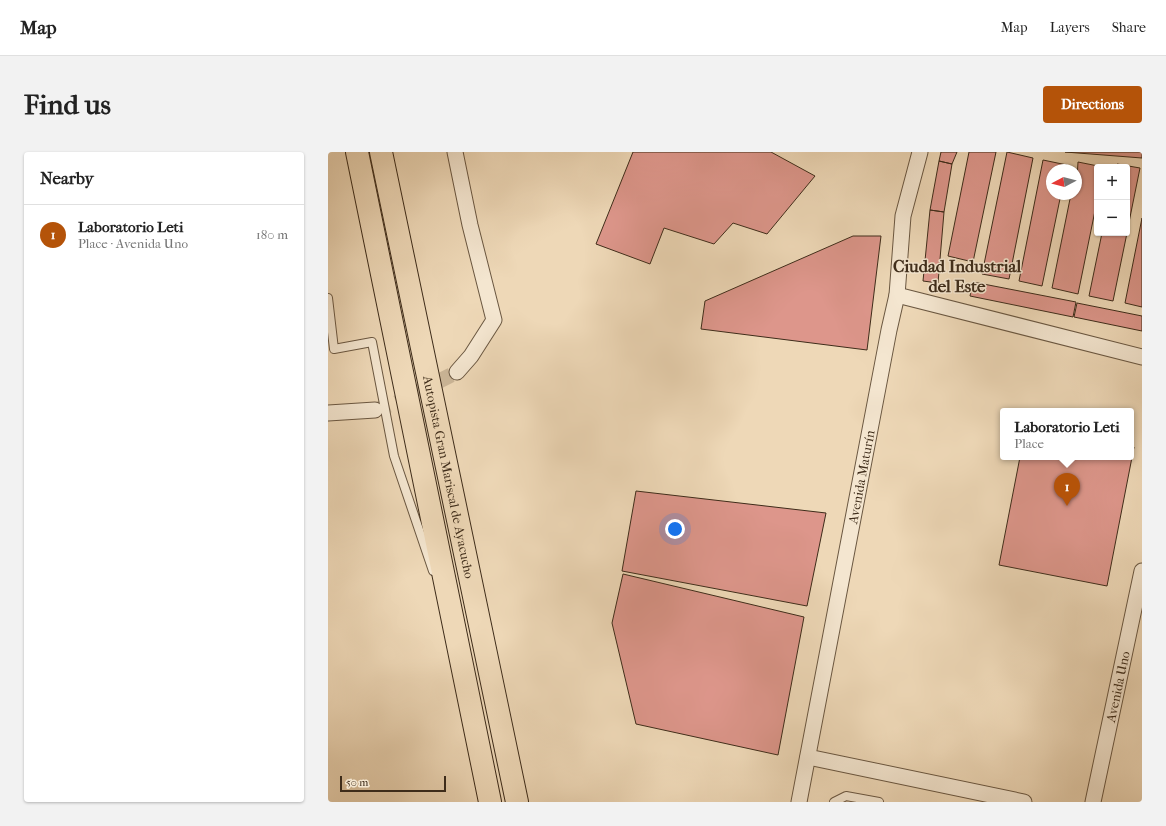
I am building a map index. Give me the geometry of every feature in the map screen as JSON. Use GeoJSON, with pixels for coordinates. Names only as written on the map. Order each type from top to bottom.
{"type":"FeatureCollection","features":[{"type":"Feature","properties":{"kind":"highway","name":"Autopista Gran Mariscal de Ayacucho"},"geometry":{"type":"LineString","coordinates":[[357,152],[490,802]]}},
{"type":"Feature","properties":{"kind":"highway","name":"Autopista Gran Mariscal de Ayacucho"},"geometry":{"type":"LineString","coordinates":[[380,152],[517,802]]}},
{"type":"Feature","properties":{"kind":"street"},"geometry":{"type":"LineString","coordinates":[[455,152],[470,225],[494,320],[471,356],[457,372]]}},
{"type":"Feature","properties":{"kind":"street","name":"Avenida Maturín"},"geometry":{"type":"LineString","coordinates":[[799,802],[897,295],[903,216],[920,152]]}},
{"type":"Feature","properties":{"kind":"street"},"geometry":{"type":"LineString","coordinates":[[897,295],[1142,357]]}},
{"type":"Feature","properties":{"kind":"street"},"geometry":{"type":"LineString","coordinates":[[328,413],[375,410]]}},
{"type":"Feature","properties":{"kind":"street","name":"Avenida Uno"},"geometry":{"type":"LineString","coordinates":[[1093,802],[1142,571]]}},
{"type":"Feature","properties":{"kind":"street"},"geometry":{"type":"LineString","coordinates":[[808,757],[1024,802]]}},
{"type":"Feature","properties":{"kind":"lane"},"geometry":{"type":"LineString","coordinates":[[328,298],[334,349],[372,342],[394,456],[459,648]]}},
{"type":"Feature","properties":{"kind":"lane"},"geometry":{"type":"LineString","coordinates":[[834,802],[846,796],[879,802]]}},
{"type":"Feature","properties":{"kind":"building"},"geometry":{"type":"Polygon","coordinates":[[[633,152],[771,152],[815,176],[767,234],[733,223],[714,244],[664,228],[650,264],[596,244],[633,152]]]}},
{"type":"Feature","properties":{"kind":"building"},"geometry":{"type":"Polygon","coordinates":[[[941,152],[957,152],[952,164],[939,161],[941,152]]]}},
{"type":"Feature","properties":{"kind":"building"},"geometry":{"type":"Polygon","coordinates":[[[969,152],[996,152],[973,262],[948,256],[969,152]]]}},
{"type":"Feature","properties":{"kind":"building"},"geometry":{"type":"Polygon","coordinates":[[[1007,152],[1033,158],[1009,279],[982,274],[1007,152]]]}},
{"type":"Feature","properties":{"kind":"building"},"geometry":{"type":"Polygon","coordinates":[[[1065,152],[1142,152],[1142,158],[1065,152]]]}},
{"type":"Feature","properties":{"kind":"building"},"geometry":{"type":"Polygon","coordinates":[[[1043,160],[1062,164],[1046,164],[1046,200],[1060,200],[1042,286],[1019,281],[1043,160]]]}},
{"type":"Feature","properties":{"kind":"building"},"geometry":{"type":"Polygon","coordinates":[[[939,161],[952,164],[944,212],[930,210],[939,161]]]}},
{"type":"Feature","properties":{"kind":"building"},"geometry":{"type":"Polygon","coordinates":[[[1078,162],[1094,165],[1094,216],[1078,294],[1052,288],[1070,200],[1082,200],[1082,164],[1078,164],[1078,162]]]}},
{"type":"Feature","properties":{"kind":"building"},"geometry":{"type":"Polygon","coordinates":[[[1130,166],[1140,168],[1130,217],[1130,166]]]}},
{"type":"Feature","properties":{"kind":"building"},"geometry":{"type":"Polygon","coordinates":[[[930,210],[944,212],[938,283],[923,281],[930,210]]]}},
{"type":"Feature","properties":{"kind":"building"},"geometry":{"type":"Polygon","coordinates":[[[1142,218],[1142,307],[1125,303],[1142,218]]]}},
{"type":"Feature","properties":{"kind":"building"},"geometry":{"type":"Polygon","coordinates":[[[853,236],[881,236],[867,350],[701,329],[705,301],[853,236]]]}},
{"type":"Feature","properties":{"kind":"building"},"geometry":{"type":"Polygon","coordinates":[[[1101,236],[1126,236],[1113,301],[1089,296],[1101,236]]]}},
{"type":"Feature","properties":{"kind":"building"},"geometry":{"type":"Polygon","coordinates":[[[973,282],[1076,302],[1073,317],[970,296],[973,282]]]}},
{"type":"Feature","properties":{"kind":"building"},"geometry":{"type":"Polygon","coordinates":[[[1077,303],[1142,316],[1142,331],[1074,317],[1077,303]]]}},
{"type":"Feature","properties":{"kind":"building"},"geometry":{"type":"Polygon","coordinates":[[[1019,460],[1131,460],[1107,586],[999,565],[1019,460]]]}},
{"type":"Feature","properties":{"kind":"building"},"geometry":{"type":"Polygon","coordinates":[[[636,491],[826,513],[807,606],[622,571],[636,491]]]}},
{"type":"Feature","properties":{"kind":"building"},"geometry":{"type":"Polygon","coordinates":[[[623,574],[804,617],[778,755],[636,724],[612,623],[623,574]]]}},
{"type":"Feature","properties":{"kind":"tunnel"},"geometry":{"type":"LineString","coordinates":[[375,410],[396,403],[457,372]]}},
{"type":"Feature","properties":{"kind":"place","name":"Laboratorio Leti"},"geometry":{"type":"Point","coordinates":[1067,506]}},
{"type":"Feature","properties":{"kind":"district","name":"Ciudad Industrial del Este"},"geometry":{"type":"Point","coordinates":[957,276]}}]}
